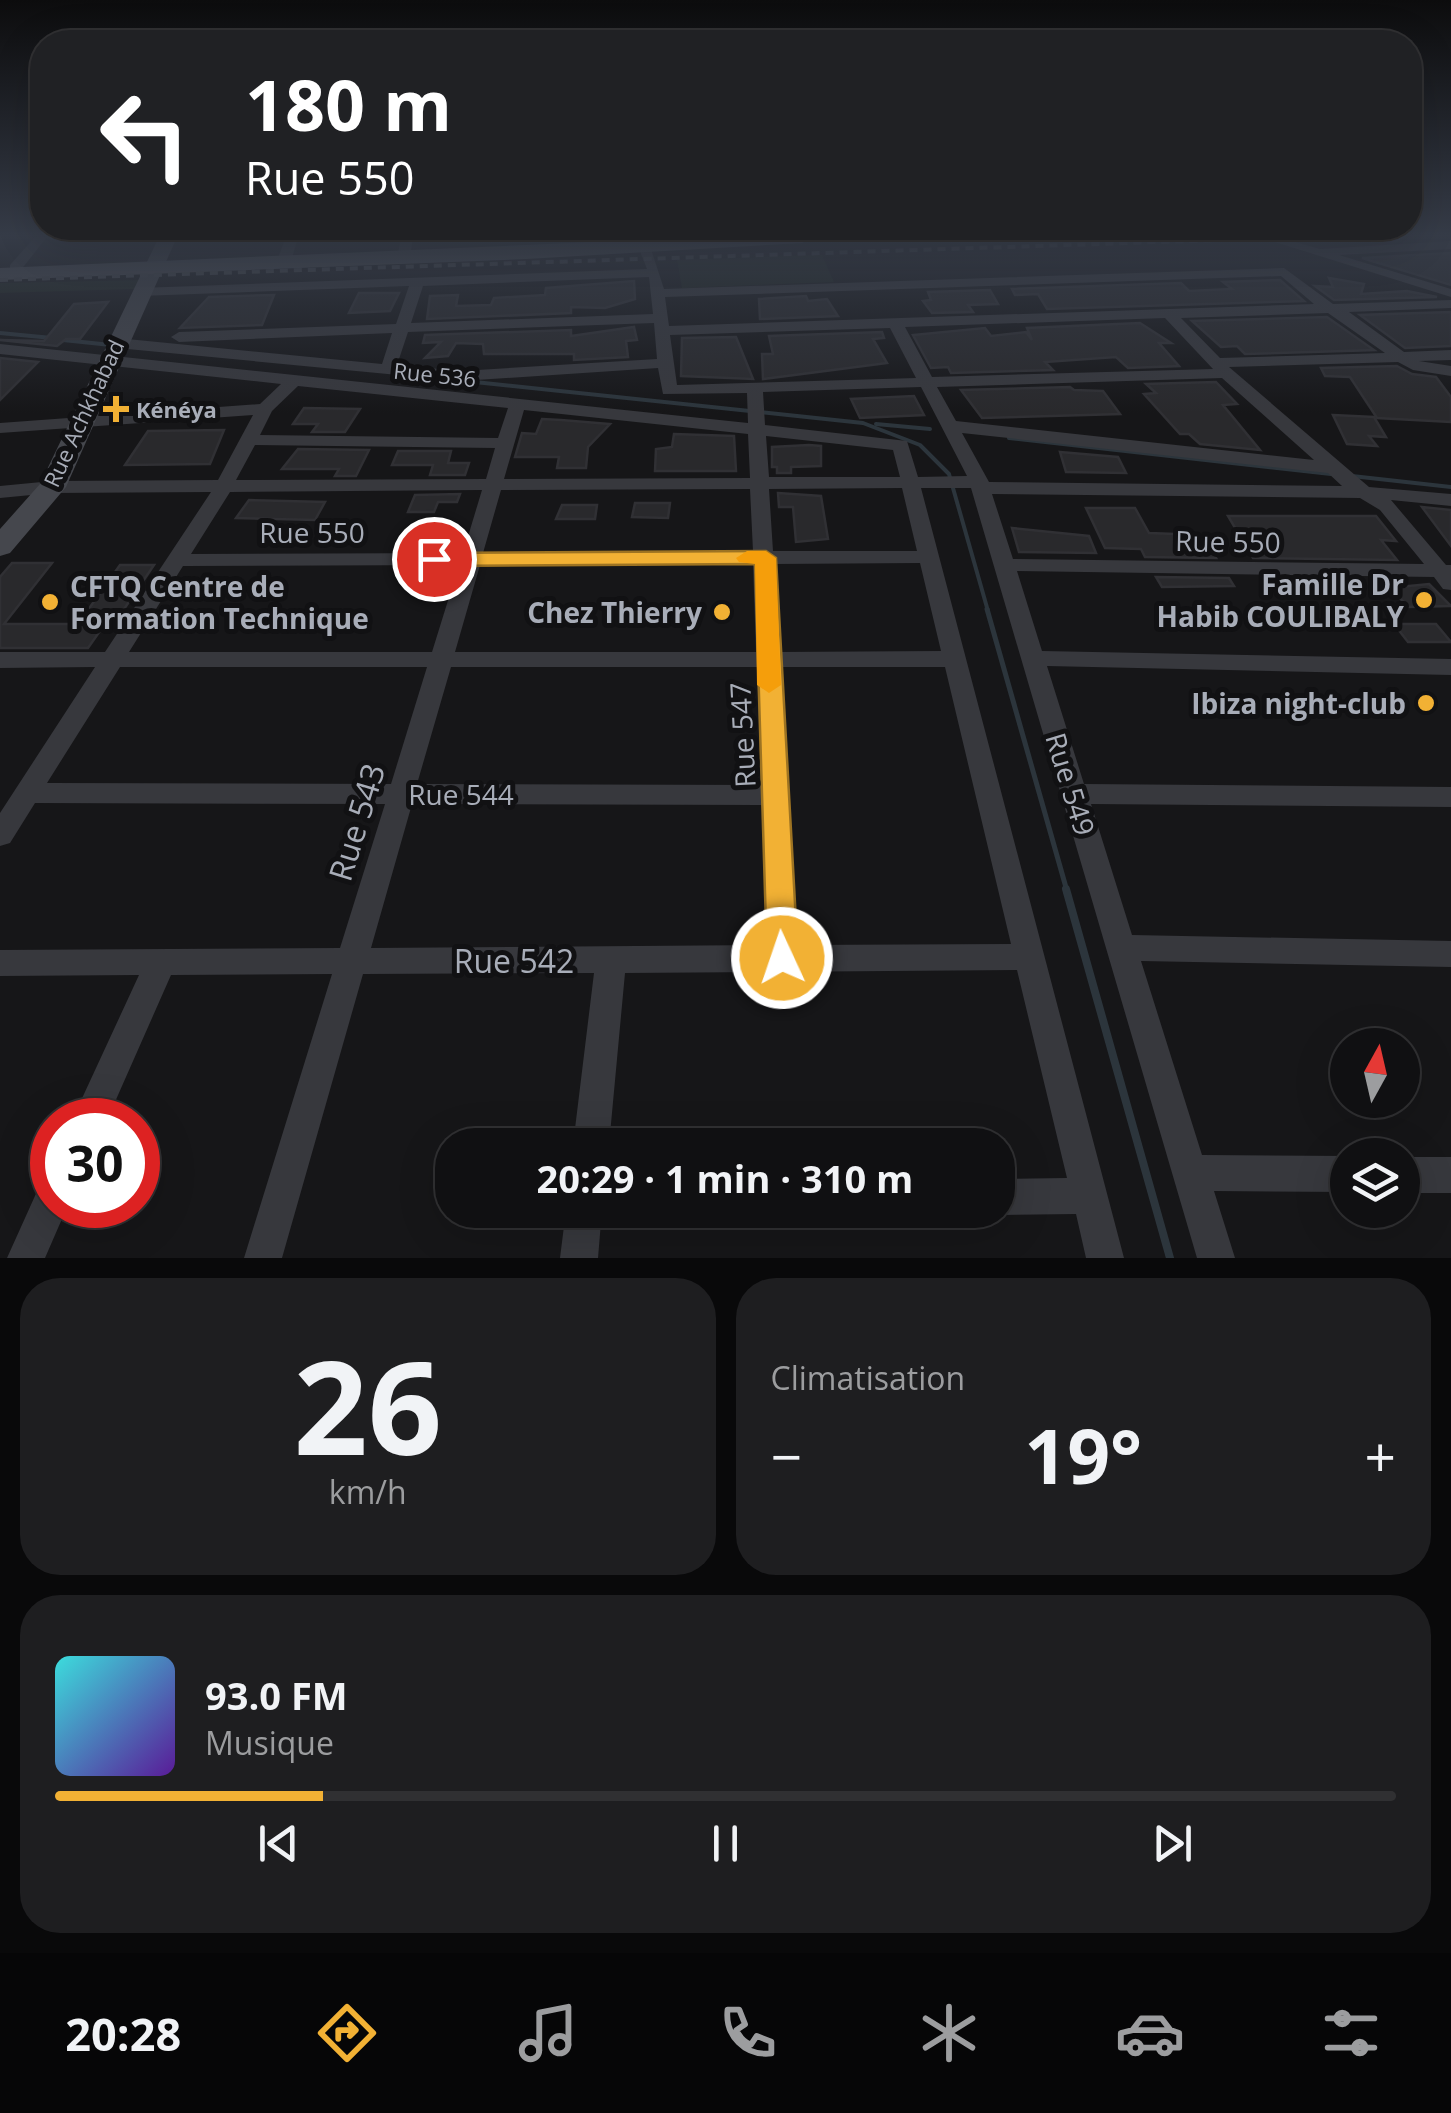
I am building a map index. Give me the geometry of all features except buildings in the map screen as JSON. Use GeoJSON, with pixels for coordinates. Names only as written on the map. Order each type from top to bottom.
{"type":"FeatureCollection","features":[{"type":"Feature","properties":{"kind":"street","name":"Rue Achkhabad"},"geometry":{"type":"LineString","coordinates":[[0,547],[52,487],[138,296]]}},
{"type":"Feature","properties":{"kind":"street"},"geometry":{"type":"LineString","coordinates":[[388,369],[413,296]]}},
{"type":"Feature","properties":{"kind":"street"},"geometry":{"type":"LineString","coordinates":[[657,296],[668,390],[900,446],[1105,1258]]}},
{"type":"Feature","properties":{"kind":"street"},"geometry":{"type":"LineString","coordinates":[[1317,296],[1419,367],[1451,371]]}},
{"type":"Feature","properties":{"kind":"street"},"geometry":{"type":"LineString","coordinates":[[0,348],[114,348],[402,328],[894,323],[1451,304]]}},
{"type":"Feature","properties":{"kind":"street"},"geometry":{"type":"LineString","coordinates":[[1169,314],[1227,374],[1334,468],[1387,506],[1448,575]]}},
{"type":"Feature","properties":{"kind":"street","name":"Rue 549"},"geometry":{"type":"LineString","coordinates":[[894,323],[980,485],[1216,1258]]}},
{"type":"Feature","properties":{"kind":"street"},"geometry":{"type":"LineString","coordinates":[[114,348],[461,376],[666,363]]}},
{"type":"Feature","properties":{"kind":"street","name":"Rue 536"},"geometry":{"type":"LineString","coordinates":[[114,348],[292,382],[517,405],[756,410]]}},
{"type":"Feature","properties":{"kind":"street"},"geometry":{"type":"LineString","coordinates":[[756,410],[926,383],[1227,374],[1401,356],[1451,355]]}},
{"type":"Feature","properties":{"kind":"street"},"geometry":{"type":"LineString","coordinates":[[0,835],[224,486],[265,409],[292,382]]}},
{"type":"Feature","properties":{"kind":"street","name":"Rue 543"},"geometry":{"type":"LineString","coordinates":[[262,1258],[517,405]]}},
{"type":"Feature","properties":{"kind":"street"},"geometry":{"type":"LineString","coordinates":[[0,428],[265,409]]}},
{"type":"Feature","properties":{"kind":"street","name":"Rue 547"},"geometry":{"type":"LineString","coordinates":[[756,410],[782,958]]}},
{"type":"Feature","properties":{"kind":"street"},"geometry":{"type":"LineString","coordinates":[[949,426],[1334,468]]}},
{"type":"Feature","properties":{"kind":"street"},"geometry":{"type":"LineString","coordinates":[[249,440],[506,443]]}},
{"type":"Feature","properties":{"kind":"street"},"geometry":{"type":"LineString","coordinates":[[0,492],[52,487],[910,482],[1358,487],[1451,500]]}},
{"type":"Feature","properties":{"kind":"street","name":"Rue 550"},"geometry":{"type":"LineString","coordinates":[[176,560],[928,557]]}},
{"type":"Feature","properties":{"kind":"street","name":"Rue 550"},"geometry":{"type":"LineString","coordinates":[[1004,565],[1448,575]]}},
{"type":"Feature","properties":{"kind":"street"},"geometry":{"type":"LineString","coordinates":[[1033,658],[1451,668]]}},
{"type":"Feature","properties":{"kind":"street"},"geometry":{"type":"LineString","coordinates":[[0,660],[954,659]]}},
{"type":"Feature","properties":{"kind":"street","name":"Rue 544"},"geometry":{"type":"LineString","coordinates":[[27,792],[775,795]]}},
{"type":"Feature","properties":{"kind":"street"},"geometry":{"type":"LineString","coordinates":[[1074,794],[1451,797]]}},
{"type":"Feature","properties":{"kind":"street"},"geometry":{"type":"LineString","coordinates":[[1121,948],[1451,954]]}},
{"type":"Feature","properties":{"kind":"street","name":"Rue 542"},"geometry":{"type":"LineString","coordinates":[[0,963],[1029,957]]}},
{"type":"Feature","properties":{"kind":"street"},"geometry":{"type":"LineString","coordinates":[[594,1128],[611,959]]}},
{"type":"Feature","properties":{"kind":"street"},"geometry":{"type":"LineString","coordinates":[[99,1098],[161,962]]}},
{"type":"Feature","properties":{"kind":"street"},"geometry":{"type":"LineString","coordinates":[[1190,1172],[1330,1174]]}},
{"type":"Feature","properties":{"kind":"street"},"geometry":{"type":"LineString","coordinates":[[1420,1174],[1451,1175]]}},
{"type":"Feature","properties":{"kind":"street"},"geometry":{"type":"LineString","coordinates":[[1015,1197],[1089,1196]]}},
{"type":"Feature","properties":{"kind":"street"},"geometry":{"type":"LineString","coordinates":[[26,1258],[39,1228]]}},
{"type":"Feature","properties":{"kind":"street"},"geometry":{"type":"LineString","coordinates":[[580,1258],[582,1228]]}},
{"type":"Feature","properties":{"kind":"waterway"},"geometry":{"type":"LineString","coordinates":[[0,333],[52,338]]}},
{"type":"Feature","properties":{"kind":"waterway"},"geometry":{"type":"LineString","coordinates":[[63,340],[111,345]]}},
{"type":"Feature","properties":{"kind":"waterway"},"geometry":{"type":"LineString","coordinates":[[456,380],[863,423],[920,445],[949,474],[988,611]]}},
{"type":"Feature","properties":{"kind":"waterway"},"geometry":{"type":"LineString","coordinates":[[876,424],[930,429]]}},
{"type":"Feature","properties":{"kind":"waterway"},"geometry":{"type":"LineString","coordinates":[[1009,438],[1331,474]]}},
{"type":"Feature","properties":{"kind":"waterway"},"geometry":{"type":"LineString","coordinates":[[1352,476],[1451,487]]}},
{"type":"Feature","properties":{"kind":"waterway"},"geometry":{"type":"LineString","coordinates":[[987,609],[1067,891]]}},
{"type":"Feature","properties":{"kind":"waterway"},"geometry":{"type":"LineString","coordinates":[[1066,889],[1170,1258]]}},
{"type":"Feature","properties":{"kind":"slow traffic"},"geometry":{"type":"LineString","coordinates":[[747,558],[766,558],[769,685]]}},
{"type":"Feature","properties":{"kind":"place","name":"Kénéya"},"geometry":{"type":"Point","coordinates":[116,409]}},
{"type":"Feature","properties":{"kind":"place","name":"Famille Dr Habib COULIBALY"},"geometry":{"type":"Point","coordinates":[1424,600]}},
{"type":"Feature","properties":{"kind":"place","name":"CFTQ Centre de Formation Technique"},"geometry":{"type":"Point","coordinates":[50,602]}},
{"type":"Feature","properties":{"kind":"place","name":"Chez Thierry"},"geometry":{"type":"Point","coordinates":[722,612]}},
{"type":"Feature","properties":{"kind":"place","name":"Ibiza night-club"},"geometry":{"type":"Point","coordinates":[1426,703]}},
{"type":"Feature","properties":{"kind":"route"},"geometry":{"type":"LineString","coordinates":[[434,559],[766,558],[782,958]]}}]}
